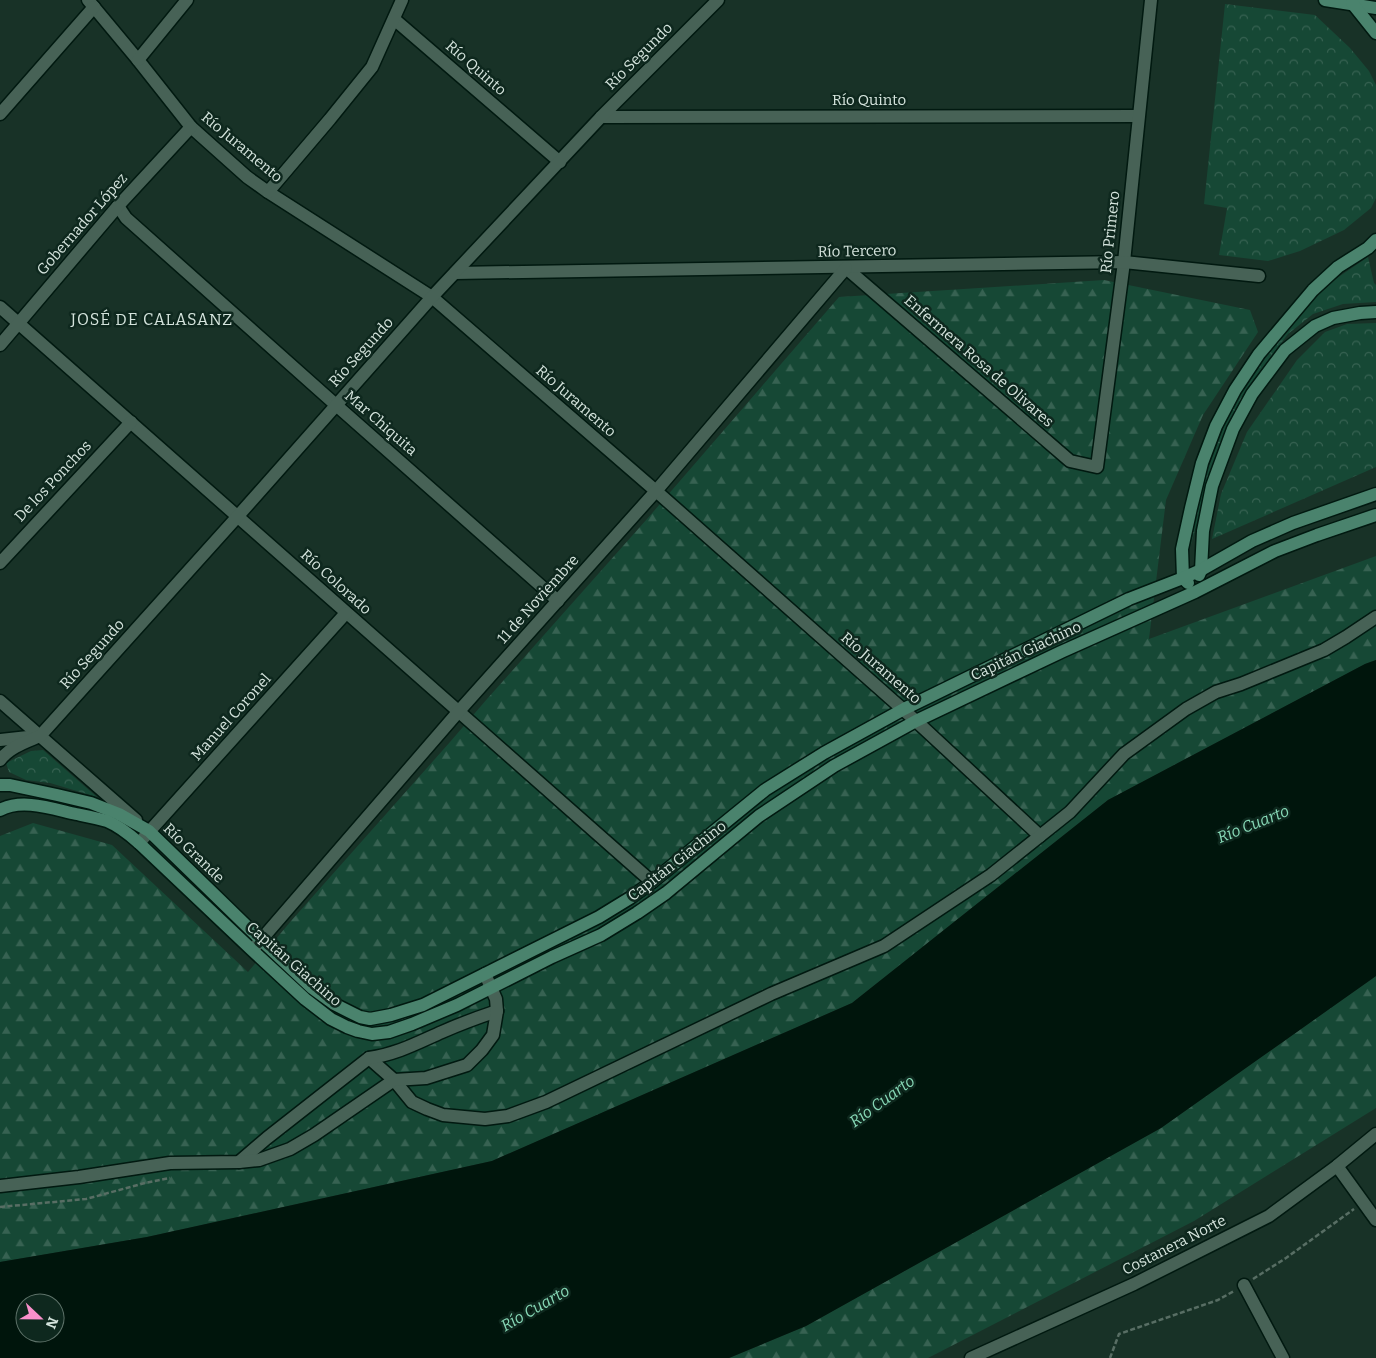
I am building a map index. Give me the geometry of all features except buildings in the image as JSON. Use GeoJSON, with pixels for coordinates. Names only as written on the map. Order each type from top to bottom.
{"type":"FeatureCollection","features":[{"type":"Feature","properties":{"kind":"main road"},"geometry":{"type":"LineString","coordinates":[[1324,0],[1376,8]]}},
{"type":"Feature","properties":{"kind":"main road"},"geometry":{"type":"LineString","coordinates":[[1352,3],[1376,33]]}},
{"type":"Feature","properties":{"kind":"main road"},"geometry":{"type":"LineString","coordinates":[[1195,592],[1183,578],[1182,549],[1202,463],[1216,426],[1234,390],[1259,354],[1313,290],[1338,267],[1368,248],[1376,240]]}},
{"type":"Feature","properties":{"kind":"main road"},"geometry":{"type":"LineString","coordinates":[[1195,592],[1201,570],[1203,531],[1212,486],[1233,429],[1252,394],[1285,350],[1315,326],[1334,318],[1376,312]]}},
{"type":"Feature","properties":{"kind":"main road","name":"Capitán Giachino"},"geometry":{"type":"LineString","coordinates":[[370,1019],[391,1015],[422,1005],[599,917],[652,882],[765,790],[824,753],[904,710],[1130,599],[1201,570],[1252,540],[1292,523],[1376,494]]}},
{"type":"Feature","properties":{"kind":"main road","name":"Capitán Giachino"},"geometry":{"type":"LineString","coordinates":[[0,810],[21,805],[43,806],[107,821],[123,830],[139,842],[305,999],[331,1019],[347,1027],[372,1034],[389,1032],[457,1005],[601,935],[637,914],[666,893],[759,816],[834,766],[916,720],[1195,592],[1275,551],[1376,515]]}},
{"type":"Feature","properties":{"kind":"main road"},"geometry":{"type":"LineString","coordinates":[[0,785],[10,785],[91,803],[118,814],[149,832]]}},
{"type":"Feature","properties":{"kind":"main road","name":"Río Grande"},"geometry":{"type":"LineString","coordinates":[[149,832],[312,988],[334,1004],[360,1017],[370,1019]]}},
{"type":"Feature","properties":{"kind":"street"},"geometry":{"type":"LineString","coordinates":[[138,60],[187,0]]}},
{"type":"Feature","properties":{"kind":"street"},"geometry":{"type":"LineString","coordinates":[[268,192],[372,67],[402,0]]}},
{"type":"Feature","properties":{"kind":"street","name":"Río Segundo"},"geometry":{"type":"LineString","coordinates":[[40,736],[432,297],[601,117],[718,0]]}},
{"type":"Feature","properties":{"kind":"street","name":"Río Primero"},"geometry":{"type":"LineString","coordinates":[[1097,467],[1124,262],[1151,0]]}},
{"type":"Feature","properties":{"kind":"street"},"geometry":{"type":"LineString","coordinates":[[0,114],[91,4]]}},
{"type":"Feature","properties":{"kind":"street","name":"Río Juramento"},"geometry":{"type":"LineString","coordinates":[[91,4],[138,60],[190,127],[247,177],[432,297],[916,720],[1040,836]]}},
{"type":"Feature","properties":{"kind":"street","name":"Río Quinto"},"geometry":{"type":"LineString","coordinates":[[394,19],[560,162]]}},
{"type":"Feature","properties":{"kind":"street","name":"Río Quinto"},"geometry":{"type":"LineString","coordinates":[[601,117],[1138,116]]}},
{"type":"Feature","properties":{"kind":"street","name":"Gobernador López"},"geometry":{"type":"LineString","coordinates":[[0,345],[118,206],[190,127]]}},
{"type":"Feature","properties":{"kind":"street","name":"Mar Chiquita"},"geometry":{"type":"LineString","coordinates":[[118,206],[126,218],[558,601]]}},
{"type":"Feature","properties":{"kind":"street","name":"Río Tercero"},"geometry":{"type":"LineString","coordinates":[[455,273],[1124,262],[1259,276]]}},
{"type":"Feature","properties":{"kind":"street","name":"Enfermera Rosa de Olivares"},"geometry":{"type":"LineString","coordinates":[[846,268],[1070,461],[1097,467]]}},
{"type":"Feature","properties":{"kind":"street","name":"11 de Noviembre"},"geometry":{"type":"LineString","coordinates":[[252,950],[459,711],[656,491],[846,268]]}},
{"type":"Feature","properties":{"kind":"street","name":"Río Colorado"},"geometry":{"type":"LineString","coordinates":[[0,307],[652,882]]}},
{"type":"Feature","properties":{"kind":"street","name":"De los Ponchos"},"geometry":{"type":"LineString","coordinates":[[0,563],[131,422]]}},
{"type":"Feature","properties":{"kind":"street","name":"Manuel Coronel"},"geometry":{"type":"LineString","coordinates":[[139,842],[346,614]]}},
{"type":"Feature","properties":{"kind":"street"},"geometry":{"type":"LineString","coordinates":[[369,1058],[394,1080],[412,1102],[443,1115],[485,1119],[508,1116],[546,1102],[771,994],[884,946],[991,875],[1070,812],[1124,754],[1186,709],[1216,692],[1241,684],[1324,650],[1376,617]]}},
{"type":"Feature","properties":{"kind":"street","name":"Río Grande"},"geometry":{"type":"LineString","coordinates":[[0,701],[149,832]]}},
{"type":"Feature","properties":{"kind":"street"},"geometry":{"type":"LineString","coordinates":[[0,740],[40,736]]}},
{"type":"Feature","properties":{"kind":"street"},"geometry":{"type":"LineString","coordinates":[[0,760],[13,748],[40,736]]}},
{"type":"Feature","properties":{"kind":"street"},"geometry":{"type":"LineString","coordinates":[[0,1186],[79,1178],[170,1163],[259,1160],[290,1149],[314,1135],[394,1080],[426,1078],[467,1066],[493,1035],[497,1011],[496,1000],[485,974]]}},
{"type":"Feature","properties":{"kind":"street"},"geometry":{"type":"LineString","coordinates":[[239,1162],[266,1138],[369,1058],[385,1056],[405,1049],[444,1031],[497,1011]]}},
{"type":"Feature","properties":{"kind":"street","name":"Costanera Norte"},"geometry":{"type":"LineString","coordinates":[[971,1358],[1134,1284],[1269,1216],[1337,1166],[1376,1134]]}},
{"type":"Feature","properties":{"kind":"street"},"geometry":{"type":"LineString","coordinates":[[1337,1166],[1376,1220]]}},
{"type":"Feature","properties":{"kind":"street"},"geometry":{"type":"LineString","coordinates":[[1244,1285],[1283,1358]]}},
{"type":"Feature","properties":{"kind":"path"},"geometry":{"type":"LineString","coordinates":[[0,1207],[86,1199],[173,1177]]}},
{"type":"Feature","properties":{"kind":"green space"},"geometry":{"type":"Polygon","coordinates":[[[1225,4],[1315,15],[1350,48],[1369,71],[1376,85],[1376,198],[1371,208],[1344,230],[1300,251],[1268,261],[1219,255],[1227,208],[1204,204],[1225,4]]]}},
{"type":"Feature","properties":{"kind":"green space"},"geometry":{"type":"Polygon","coordinates":[[[1368,257],[1376,285],[1376,302],[1343,304],[1313,314],[1288,334],[1252,382],[1228,427],[1210,475],[1190,548],[1203,482],[1227,418],[1255,364],[1294,317],[1337,278],[1368,257]]]}},
{"type":"Feature","properties":{"kind":"green space"},"geometry":{"type":"Polygon","coordinates":[[[1104,280],[1250,310],[1258,332],[1203,415],[1166,500],[1149,639],[1376,556],[1376,660],[1365,664],[1108,800],[852,1003],[492,1161],[147,1237],[0,1262],[0,836],[33,823],[112,845],[248,972],[647,519],[839,297],[1104,280]]]}},
{"type":"Feature","properties":{"kind":"green space"},"geometry":{"type":"Polygon","coordinates":[[[1376,323],[1376,467],[1212,539],[1221,494],[1247,432],[1297,360],[1325,332],[1347,324],[1376,323]]]}},
{"type":"Feature","properties":{"kind":"green space"},"geometry":{"type":"Polygon","coordinates":[[[43,750],[97,797],[50,783],[26,780],[9,772],[6,763],[31,751],[43,750]]]}},
{"type":"Feature","properties":{"kind":"green space"},"geometry":{"type":"Polygon","coordinates":[[[1376,976],[1376,1108],[1194,1221],[928,1358],[729,1358],[806,1326],[1161,1128],[1376,976]]]}},
{"type":"Feature","properties":{"kind":"water","name":"Río Cuarto"},"geometry":{"type":"Polygon","coordinates":[[[1376,660],[1376,976],[1161,1128],[806,1326],[729,1358],[0,1358],[0,1262],[147,1237],[492,1161],[852,1003],[1108,800],[1365,664],[1376,660]]]}},
{"type":"Feature","properties":{"kind":"district","name":"JOSÉ DE CALASANZ"},"geometry":{"type":"Point","coordinates":[152,319]}}]}
